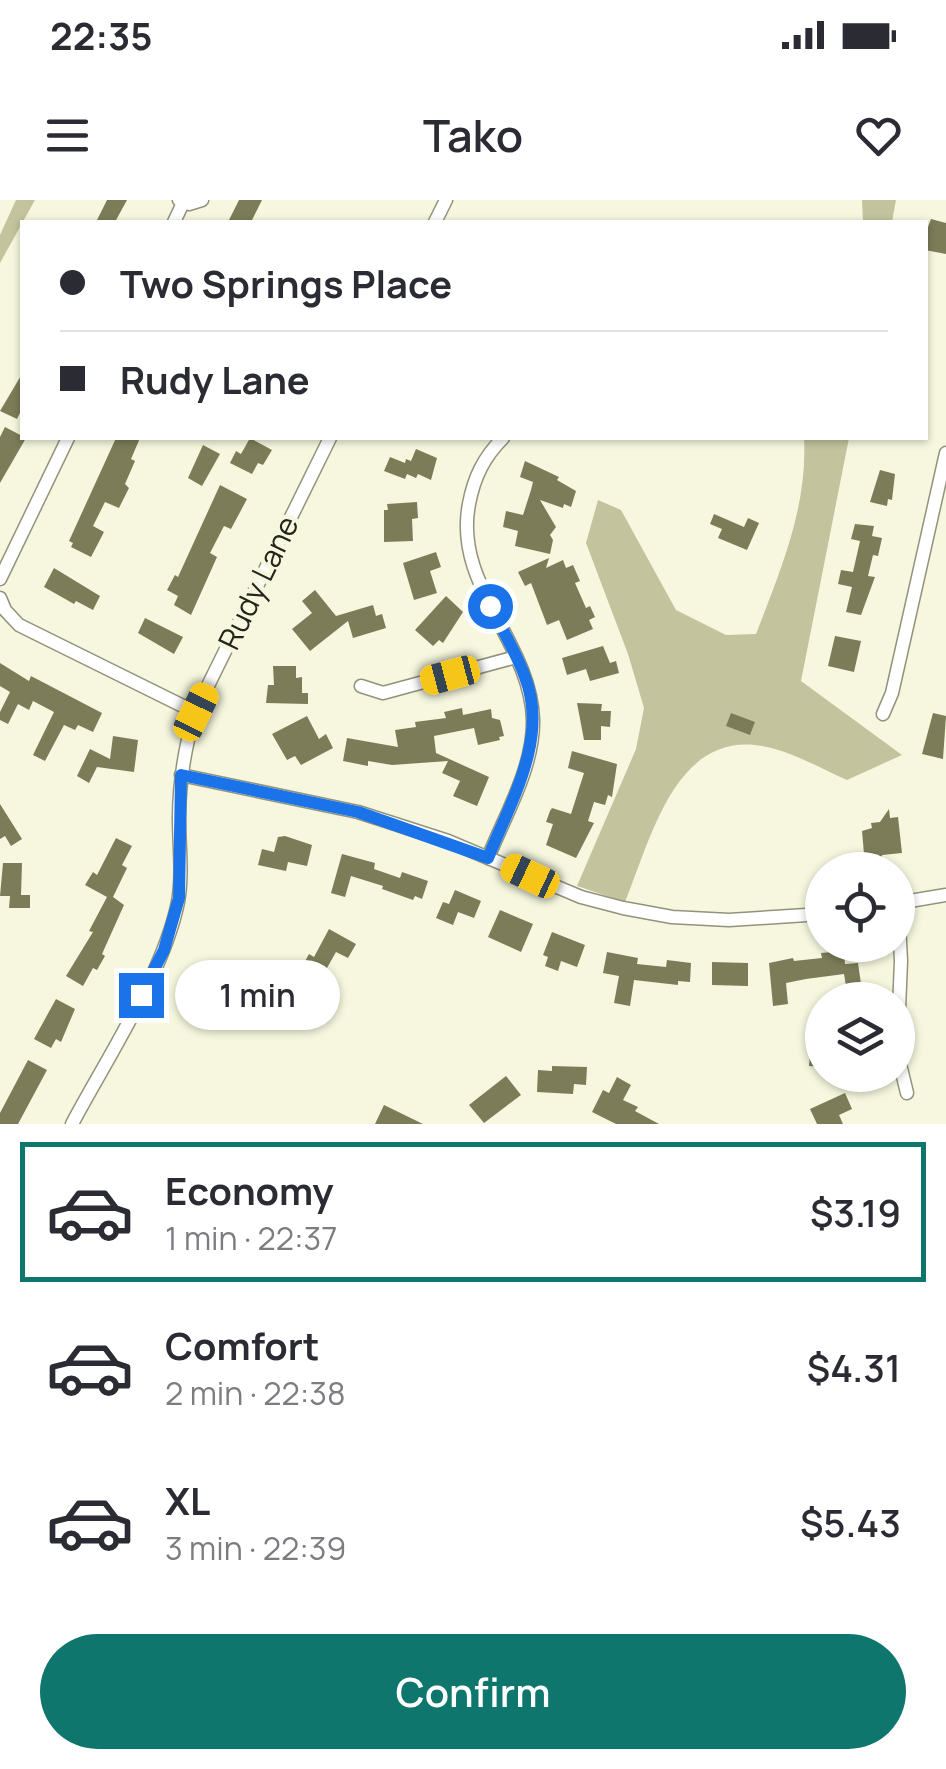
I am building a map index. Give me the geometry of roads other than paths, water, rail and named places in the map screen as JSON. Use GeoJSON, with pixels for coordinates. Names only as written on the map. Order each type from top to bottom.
{"type":"FeatureCollection","features":[{"type":"Feature","properties":{"kind":"street"},"geometry":{"type":"LineString","coordinates":[[181,201],[194,204],[202,200]]}},
{"type":"Feature","properties":{"kind":"street"},"geometry":{"type":"LineString","coordinates":[[0,578],[67,440]]}},
{"type":"Feature","properties":{"kind":"street","name":"Rudy Lane"},"geometry":{"type":"LineString","coordinates":[[72,1124],[172,927],[181,868],[181,775],[196,712],[329,440]]}},
{"type":"Feature","properties":{"kind":"street"},"geometry":{"type":"LineString","coordinates":[[488,858],[532,742],[531,698],[516,657],[474,572],[466,533],[469,501],[479,470],[488,452],[501,440]]}},
{"type":"Feature","properties":{"kind":"street"},"geometry":{"type":"LineString","coordinates":[[884,714],[946,454]]}},
{"type":"Feature","properties":{"kind":"street"},"geometry":{"type":"LineString","coordinates":[[0,598],[19,625],[196,712]]}},
{"type":"Feature","properties":{"kind":"street"},"geometry":{"type":"LineString","coordinates":[[361,686],[383,693],[516,657]]}},
{"type":"Feature","properties":{"kind":"street"},"geometry":{"type":"LineString","coordinates":[[181,775],[358,812],[488,858],[581,897],[672,917],[759,920],[805,916]]}},
{"type":"Feature","properties":{"kind":"street"},"geometry":{"type":"LineString","coordinates":[[915,900],[946,895]]}}]}
